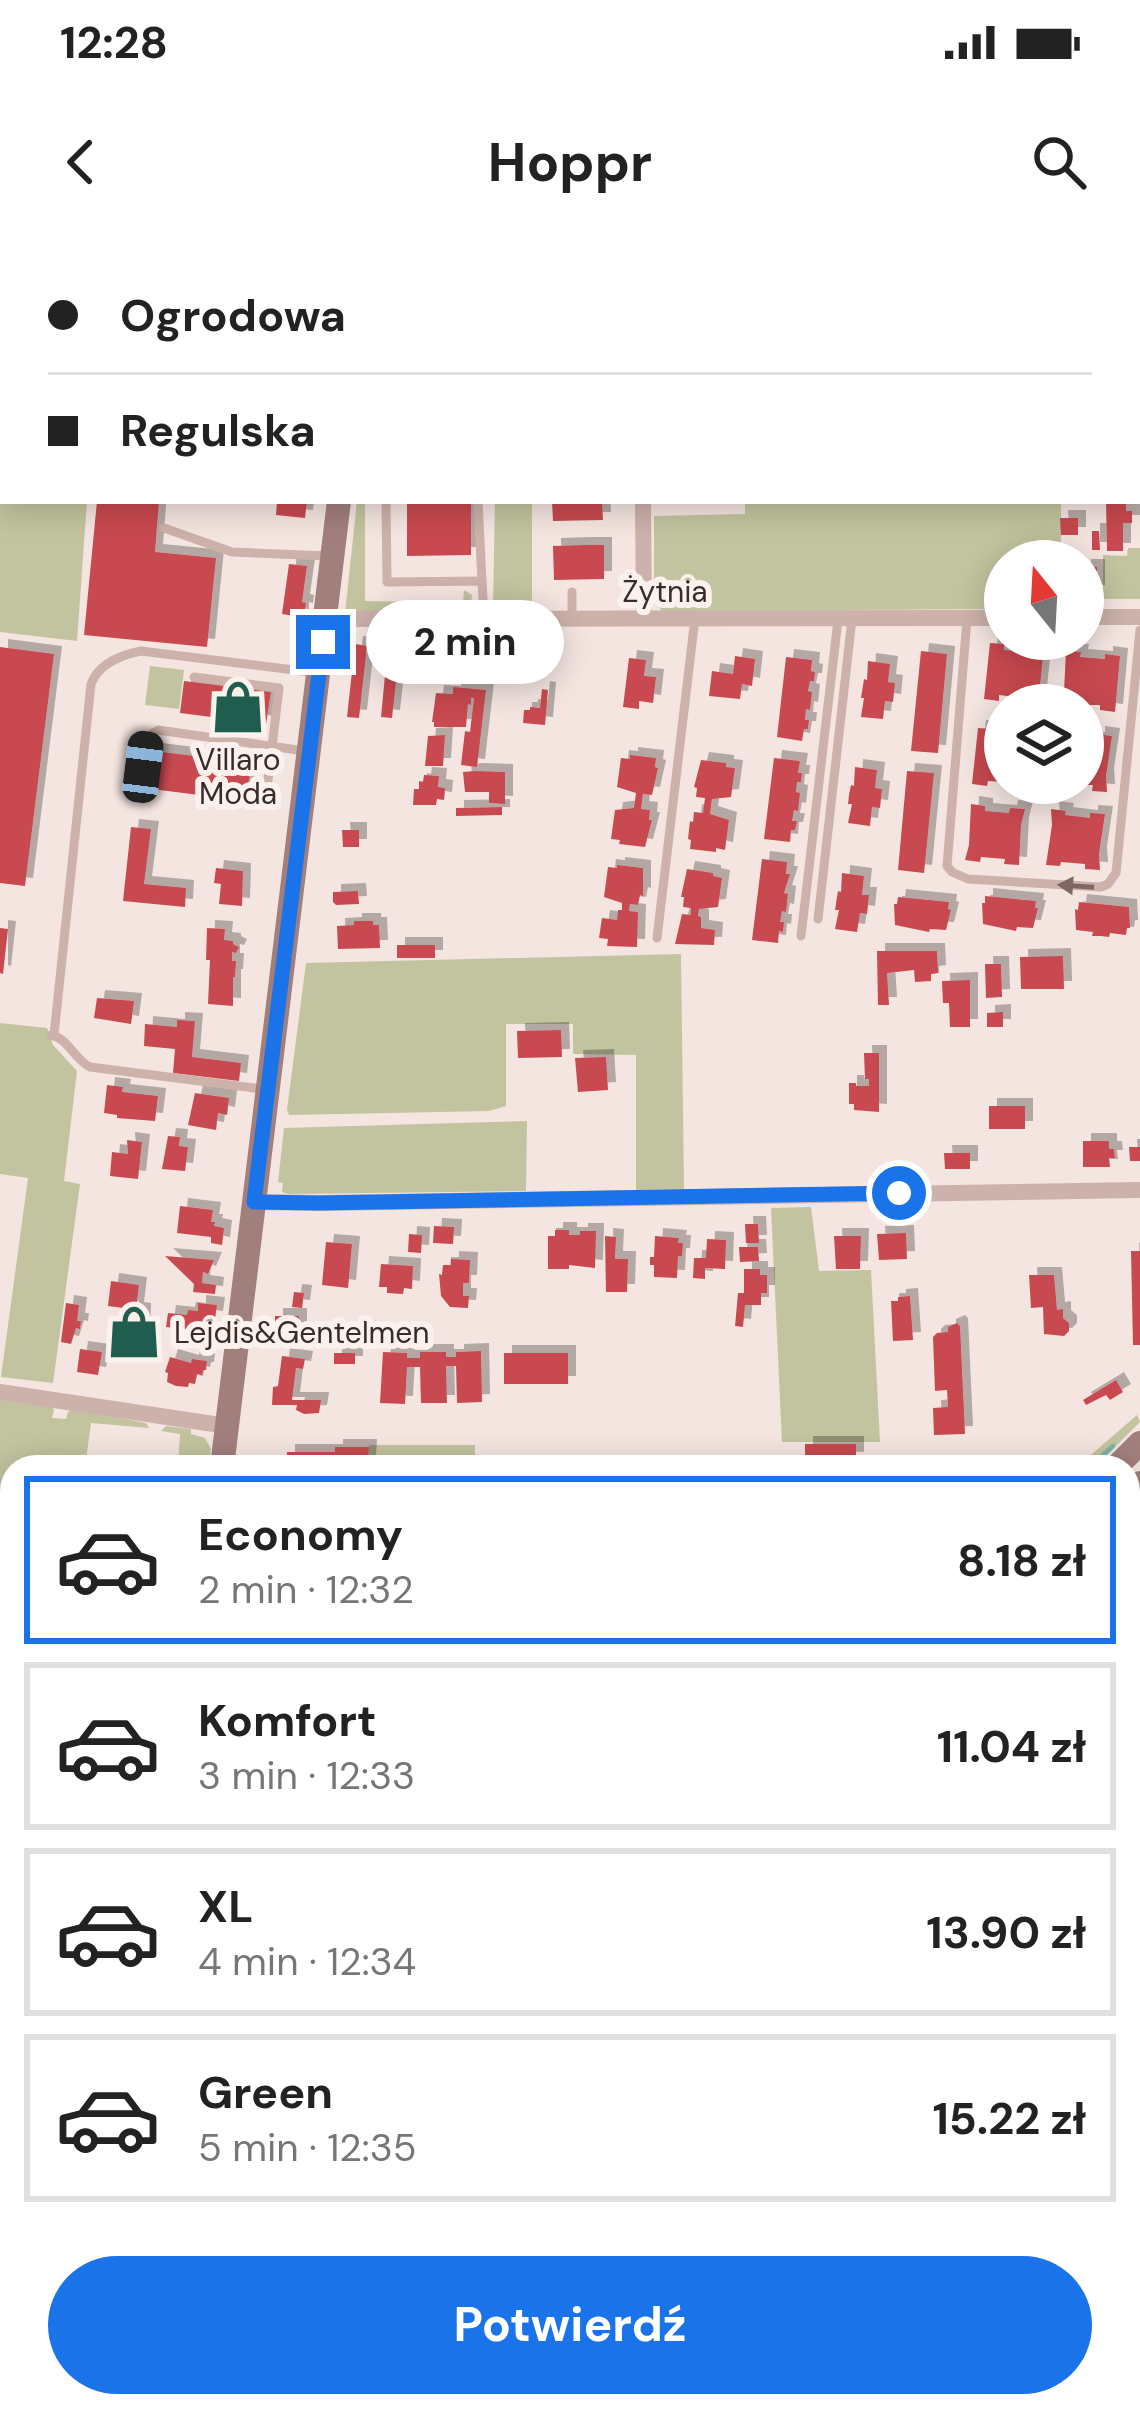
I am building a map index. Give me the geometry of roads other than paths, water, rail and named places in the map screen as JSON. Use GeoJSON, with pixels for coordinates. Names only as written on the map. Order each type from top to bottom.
{"type":"FeatureCollection","features":[{"type":"Feature","properties":{"kind":"street"},"geometry":{"type":"LineString","coordinates":[[223,1455],[339,504]]}},
{"type":"Feature","properties":{"kind":"street"},"geometry":{"type":"LineString","coordinates":[[643,504],[644,618]]}},
{"type":"Feature","properties":{"kind":"street"},"geometry":{"type":"LineString","coordinates":[[1104,617],[1140,616]]}},
{"type":"Feature","properties":{"kind":"street","name":"Żytnia"},"geometry":{"type":"LineString","coordinates":[[326,619],[984,619]]}},
{"type":"Feature","properties":{"kind":"street"},"geometry":{"type":"LineString","coordinates":[[254,1202],[1140,1190]]}},
{"type":"Feature","properties":{"kind":"street"},"geometry":{"type":"LineString","coordinates":[[0,1392],[227,1426]]}},
{"type":"Feature","properties":{"kind":"lane"},"geometry":{"type":"LineString","coordinates":[[386,504],[387,581],[482,581]]}},
{"type":"Feature","properties":{"kind":"lane"},"geometry":{"type":"LineString","coordinates":[[478,504],[484,618]]}},
{"type":"Feature","properties":{"kind":"lane"},"geometry":{"type":"LineString","coordinates":[[164,528],[232,552],[332,557]]}},
{"type":"Feature","properties":{"kind":"lane"},"geometry":{"type":"LineString","coordinates":[[572,592],[572,618]]}},
{"type":"Feature","properties":{"kind":"lane"},"geometry":{"type":"LineString","coordinates":[[657,938],[695,618]]}},
{"type":"Feature","properties":{"kind":"lane"},"geometry":{"type":"LineString","coordinates":[[818,919],[846,619]]}},
{"type":"Feature","properties":{"kind":"lane"},"geometry":{"type":"LineString","coordinates":[[801,936],[846,619]]}},
{"type":"Feature","properties":{"kind":"lane"},"geometry":{"type":"LineString","coordinates":[[968,619],[946,857],[952,872],[968,879],[1101,887],[1114,879],[1140,630]]}},
{"type":"Feature","properties":{"kind":"lane"},"geometry":{"type":"LineString","coordinates":[[268,1089],[90,1067],[60,1037],[52,1035],[91,683],[115,659],[141,651],[320,673]]}},
{"type":"Feature","properties":{"kind":"lane"},"geometry":{"type":"LineString","coordinates":[[194,677],[279,688],[266,797]]}},
{"type":"Feature","properties":{"kind":"lane"},"geometry":{"type":"LineString","coordinates":[[143,767],[148,736],[158,730],[310,752]]}},
{"type":"Feature","properties":{"kind":"waterway"},"geometry":{"type":"LineString","coordinates":[[1103,1455],[1113,1446]]}},
{"type":"Feature","properties":{"kind":"place","name":"Villaro Moda"},"geometry":{"type":"Point","coordinates":[238,707]}},
{"type":"Feature","properties":{"kind":"place","name":"Lejdis&Gentelmen"},"geometry":{"type":"Point","coordinates":[134,1332]}}]}
